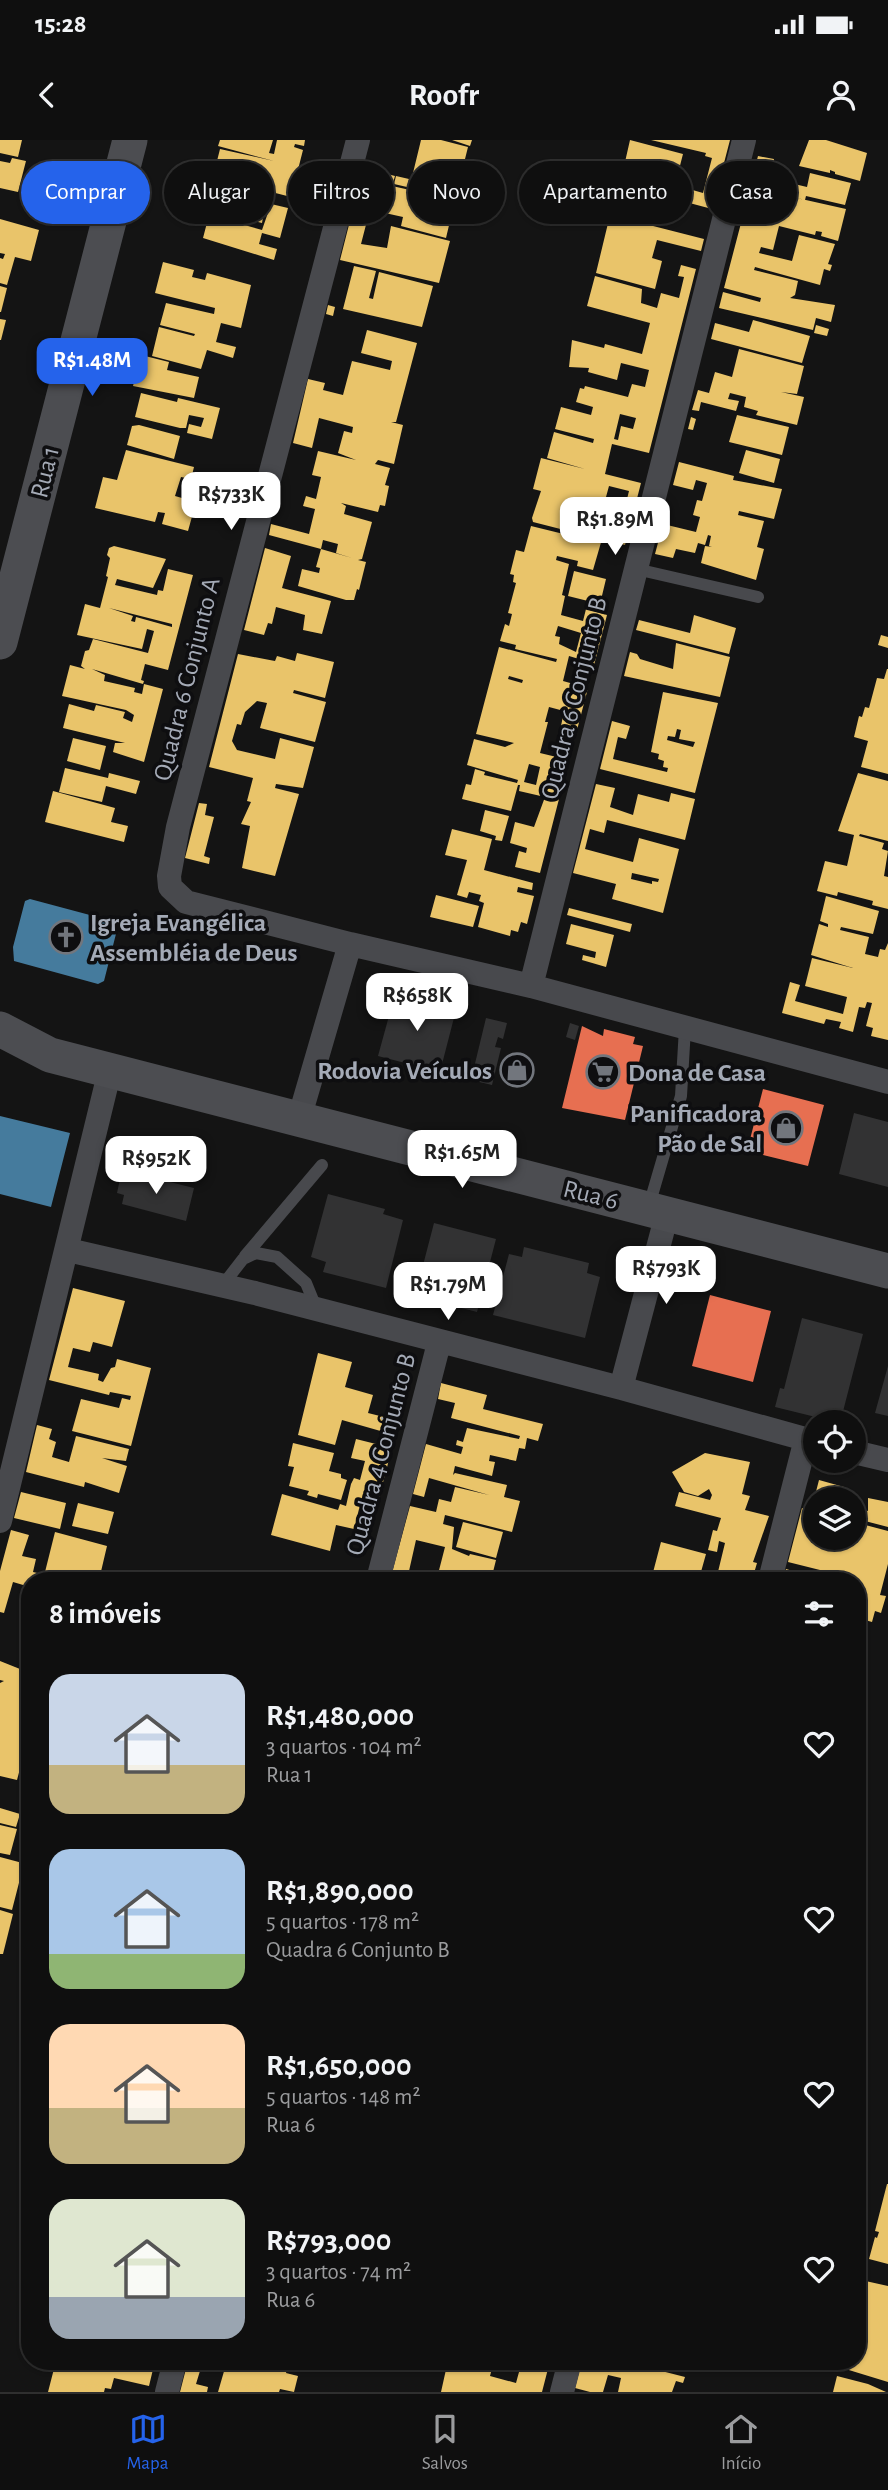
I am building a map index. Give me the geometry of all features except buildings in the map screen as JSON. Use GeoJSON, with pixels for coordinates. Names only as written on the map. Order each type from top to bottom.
{"type":"FeatureCollection","features":[{"type":"Feature","properties":{"kind":"street","name":"Rua 1"},"geometry":{"type":"LineString","coordinates":[[0,642],[130,140]]}},
{"type":"Feature","properties":{"kind":"street","name":"Quadra 6 Conjunto A"},"geometry":{"type":"LineString","coordinates":[[350,944],[186,902],[176,896],[170,887],[169,876],[178,827],[358,140]]}},
{"type":"Feature","properties":{"kind":"street","name":"Quadra 6 Conjunto B"},"geometry":{"type":"LineString","coordinates":[[531,985],[744,140]]}},
{"type":"Feature","properties":{"kind":"street"},"geometry":{"type":"LineString","coordinates":[[299,1119],[350,944],[531,985],[888,1082]]}},
{"type":"Feature","properties":{"kind":"street","name":"Rua 6"},"geometry":{"type":"LineString","coordinates":[[0,1029],[50,1055],[888,1271]]}},
{"type":"Feature","properties":{"kind":"street","name":"Rua 6"},"geometry":{"type":"LineString","coordinates":[[0,1055],[50,1055]]}},
{"type":"Feature","properties":{"kind":"street"},"geometry":{"type":"LineString","coordinates":[[0,1521],[110,1070]]}},
{"type":"Feature","properties":{"kind":"street"},"geometry":{"type":"LineString","coordinates":[[621,1388],[657,1211]]}},
{"type":"Feature","properties":{"kind":"street"},"geometry":{"type":"LineString","coordinates":[[68,1250],[222,1286],[621,1388],[803,1439]]}},
{"type":"Feature","properties":{"kind":"street","name":"Quadra 4 Conjunto B"},"geometry":{"type":"LineString","coordinates":[[380,1572],[439,1343]]}},
{"type":"Feature","properties":{"kind":"street"},"geometry":{"type":"LineString","coordinates":[[866,1455],[888,1460]]}},
{"type":"Feature","properties":{"kind":"street"},"geometry":{"type":"LineString","coordinates":[[772,1572],[803,1468]]}},
{"type":"Feature","properties":{"kind":"street"},"geometry":{"type":"LineString","coordinates":[[167,2392],[173,2370]]}},
{"type":"Feature","properties":{"kind":"street"},"geometry":{"type":"LineString","coordinates":[[562,2392],[568,2370]]}},
{"type":"Feature","properties":{"kind":"lane"},"geometry":{"type":"LineString","coordinates":[[636,569],[758,597]]}},
{"type":"Feature","properties":{"kind":"lane"},"geometry":{"type":"LineString","coordinates":[[657,1211],[681,1096],[684,1028]]}},
{"type":"Feature","properties":{"kind":"lane"},"geometry":{"type":"LineString","coordinates":[[222,1286],[321,1166]]}},
{"type":"Feature","properties":{"kind":"lane"},"geometry":{"type":"LineString","coordinates":[[243,1259],[256,1253],[277,1256],[306,1283],[317,1310]]}},
{"type":"Feature","properties":{"kind":"place","name":"Igreja Evangélica Assembléia de Deus"},"geometry":{"type":"Point","coordinates":[66,937]}},
{"type":"Feature","properties":{"kind":"place","name":"Rodovia Veículos"},"geometry":{"type":"Point","coordinates":[517,1070]}},
{"type":"Feature","properties":{"kind":"place","name":"Dona de Casa"},"geometry":{"type":"Point","coordinates":[603,1072]}},
{"type":"Feature","properties":{"kind":"place","name":"Panificadora Pão de Sal"},"geometry":{"type":"Point","coordinates":[786,1128]}}]}
